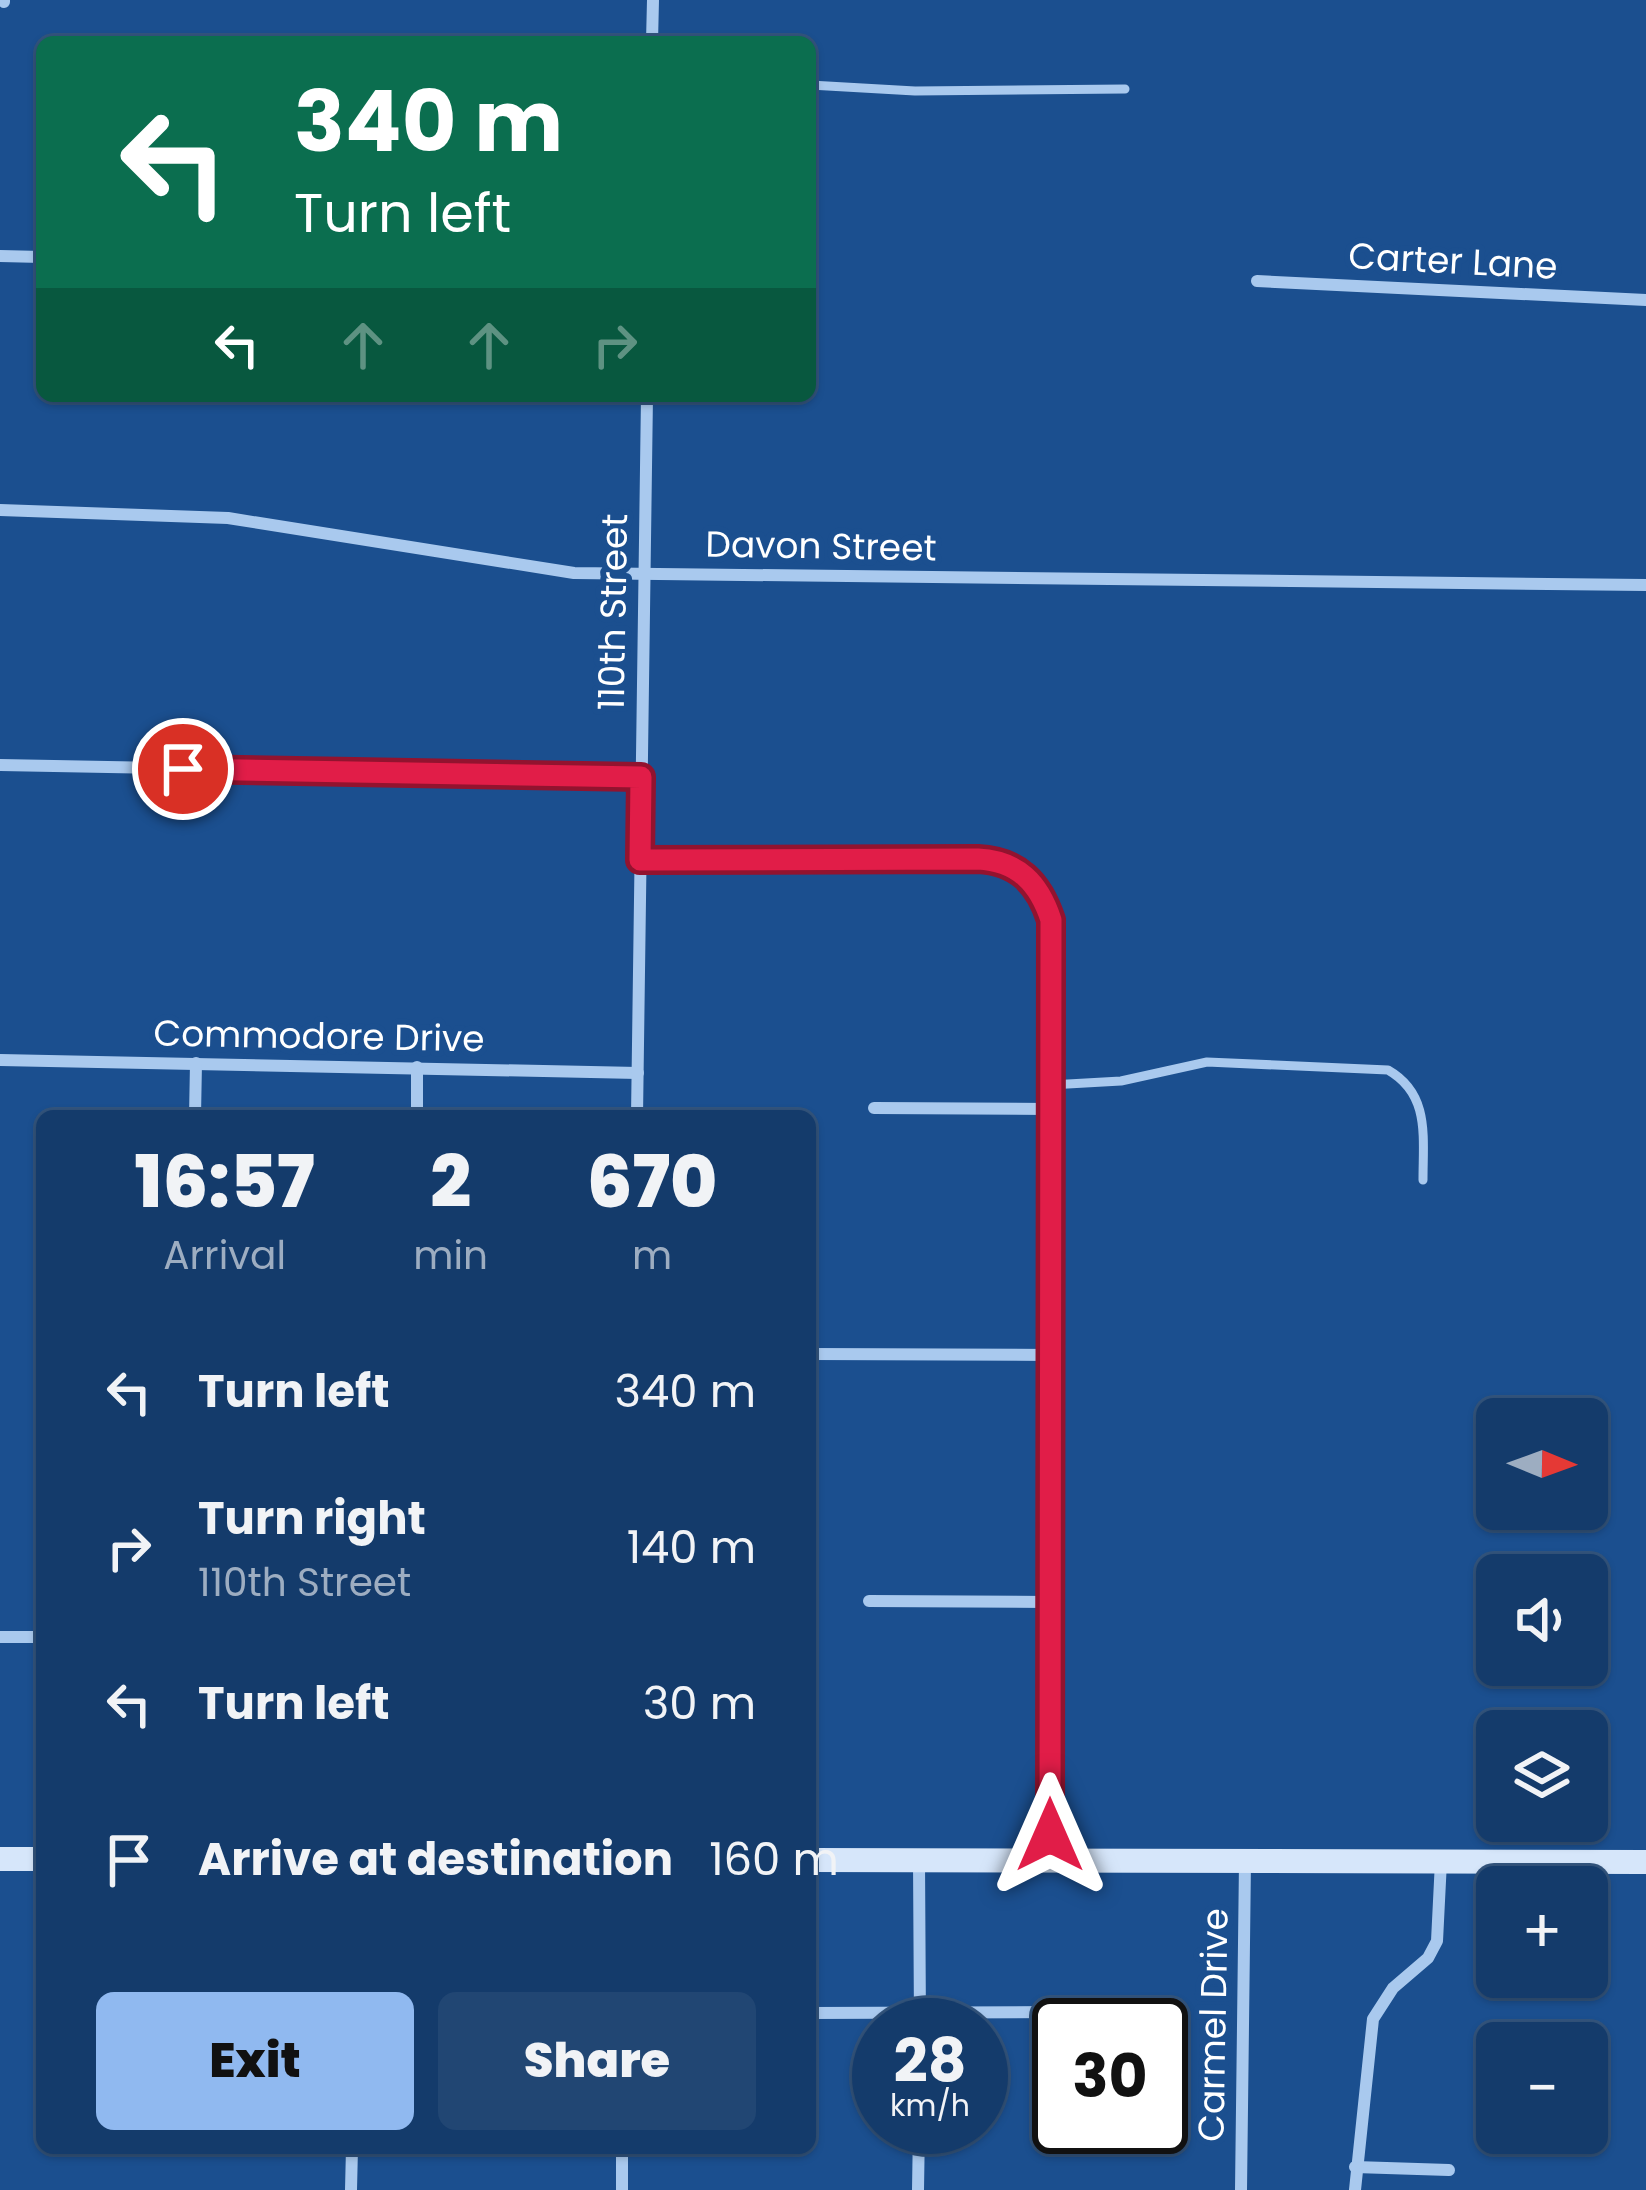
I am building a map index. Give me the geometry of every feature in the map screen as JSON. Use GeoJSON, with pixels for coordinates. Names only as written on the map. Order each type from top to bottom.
{"type":"FeatureCollection","features":[{"type":"Feature","properties":{"kind":"street"},"geometry":{"type":"LineString","coordinates":[[652,36],[653,0]]}},
{"type":"Feature","properties":{"kind":"street"},"geometry":{"type":"LineString","coordinates":[[0,256],[36,257]]}},
{"type":"Feature","properties":{"kind":"street","name":"Carter Lane"},"geometry":{"type":"LineString","coordinates":[[1257,281],[1646,300]]}},
{"type":"Feature","properties":{"kind":"street","name":"110th Street"},"geometry":{"type":"LineString","coordinates":[[637,1110],[647,402]]}},
{"type":"Feature","properties":{"kind":"street","name":"Davon Street"},"geometry":{"type":"LineString","coordinates":[[0,510],[228,518],[548,571],[1646,585]]}},
{"type":"Feature","properties":{"kind":"street"},"geometry":{"type":"LineString","coordinates":[[0,765],[641,777]]}},
{"type":"Feature","properties":{"kind":"street"},"geometry":{"type":"LineString","coordinates":[[640,860],[978,859],[1014,867],[1032,880],[1051,920],[1050,1861]]}},
{"type":"Feature","properties":{"kind":"street","name":"Commodore Drive"},"geometry":{"type":"LineString","coordinates":[[0,1060],[638,1073]]}},
{"type":"Feature","properties":{"kind":"street"},"geometry":{"type":"LineString","coordinates":[[195,1110],[196,1063]]}},
{"type":"Feature","properties":{"kind":"street"},"geometry":{"type":"LineString","coordinates":[[416,1110],[417,1067]]}},
{"type":"Feature","properties":{"kind":"street"},"geometry":{"type":"LineString","coordinates":[[874,1108],[1050,1109]]}},
{"type":"Feature","properties":{"kind":"street"},"geometry":{"type":"LineString","coordinates":[[816,1354],[1051,1354]]}},
{"type":"Feature","properties":{"kind":"street"},"geometry":{"type":"LineString","coordinates":[[869,1601],[1050,1602]]}},
{"type":"Feature","properties":{"kind":"street"},"geometry":{"type":"LineString","coordinates":[[0,1637],[36,1637]]}},
{"type":"Feature","properties":{"kind":"street"},"geometry":{"type":"LineString","coordinates":[[0,1859],[36,1859]]}},
{"type":"Feature","properties":{"kind":"street"},"geometry":{"type":"LineString","coordinates":[[816,1860],[1646,1862]]}},
{"type":"Feature","properties":{"kind":"street"},"geometry":{"type":"LineString","coordinates":[[919,1860],[920,1998]]}},
{"type":"Feature","properties":{"kind":"street","name":"Carmel Drive"},"geometry":{"type":"LineString","coordinates":[[1241,2190],[1245,1861]]}},
{"type":"Feature","properties":{"kind":"street"},"geometry":{"type":"LineString","coordinates":[[1355,2190],[1373,2018],[1393,1988],[1428,1958],[1437,1940],[1441,1862]]}},
{"type":"Feature","properties":{"kind":"street"},"geometry":{"type":"LineString","coordinates":[[816,2013],[852,2015]]}},
{"type":"Feature","properties":{"kind":"street"},"geometry":{"type":"LineString","coordinates":[[350,2190],[352,2154]]}},
{"type":"Feature","properties":{"kind":"street"},"geometry":{"type":"LineString","coordinates":[[622,2154],[622,2190]]}},
{"type":"Feature","properties":{"kind":"street"},"geometry":{"type":"LineString","coordinates":[[918,2190],[919,2154]]}},
{"type":"Feature","properties":{"kind":"street"},"geometry":{"type":"LineString","coordinates":[[1355,2167],[1449,2170]]}},
{"type":"Feature","properties":{"kind":"lane"},"geometry":{"type":"LineString","coordinates":[[816,85],[952,92],[1125,89]]}},
{"type":"Feature","properties":{"kind":"lane"},"geometry":{"type":"LineString","coordinates":[[1050,1085],[1120,1081],[1207,1062],[1388,1070],[1410,1083],[1423,1113],[1423,1180]]}},
{"type":"Feature","properties":{"kind":"route"},"geometry":{"type":"LineString","coordinates":[[183,769],[641,777],[640,860],[978,859],[1014,867],[1032,880],[1051,920],[1050,1835]]}}]}
